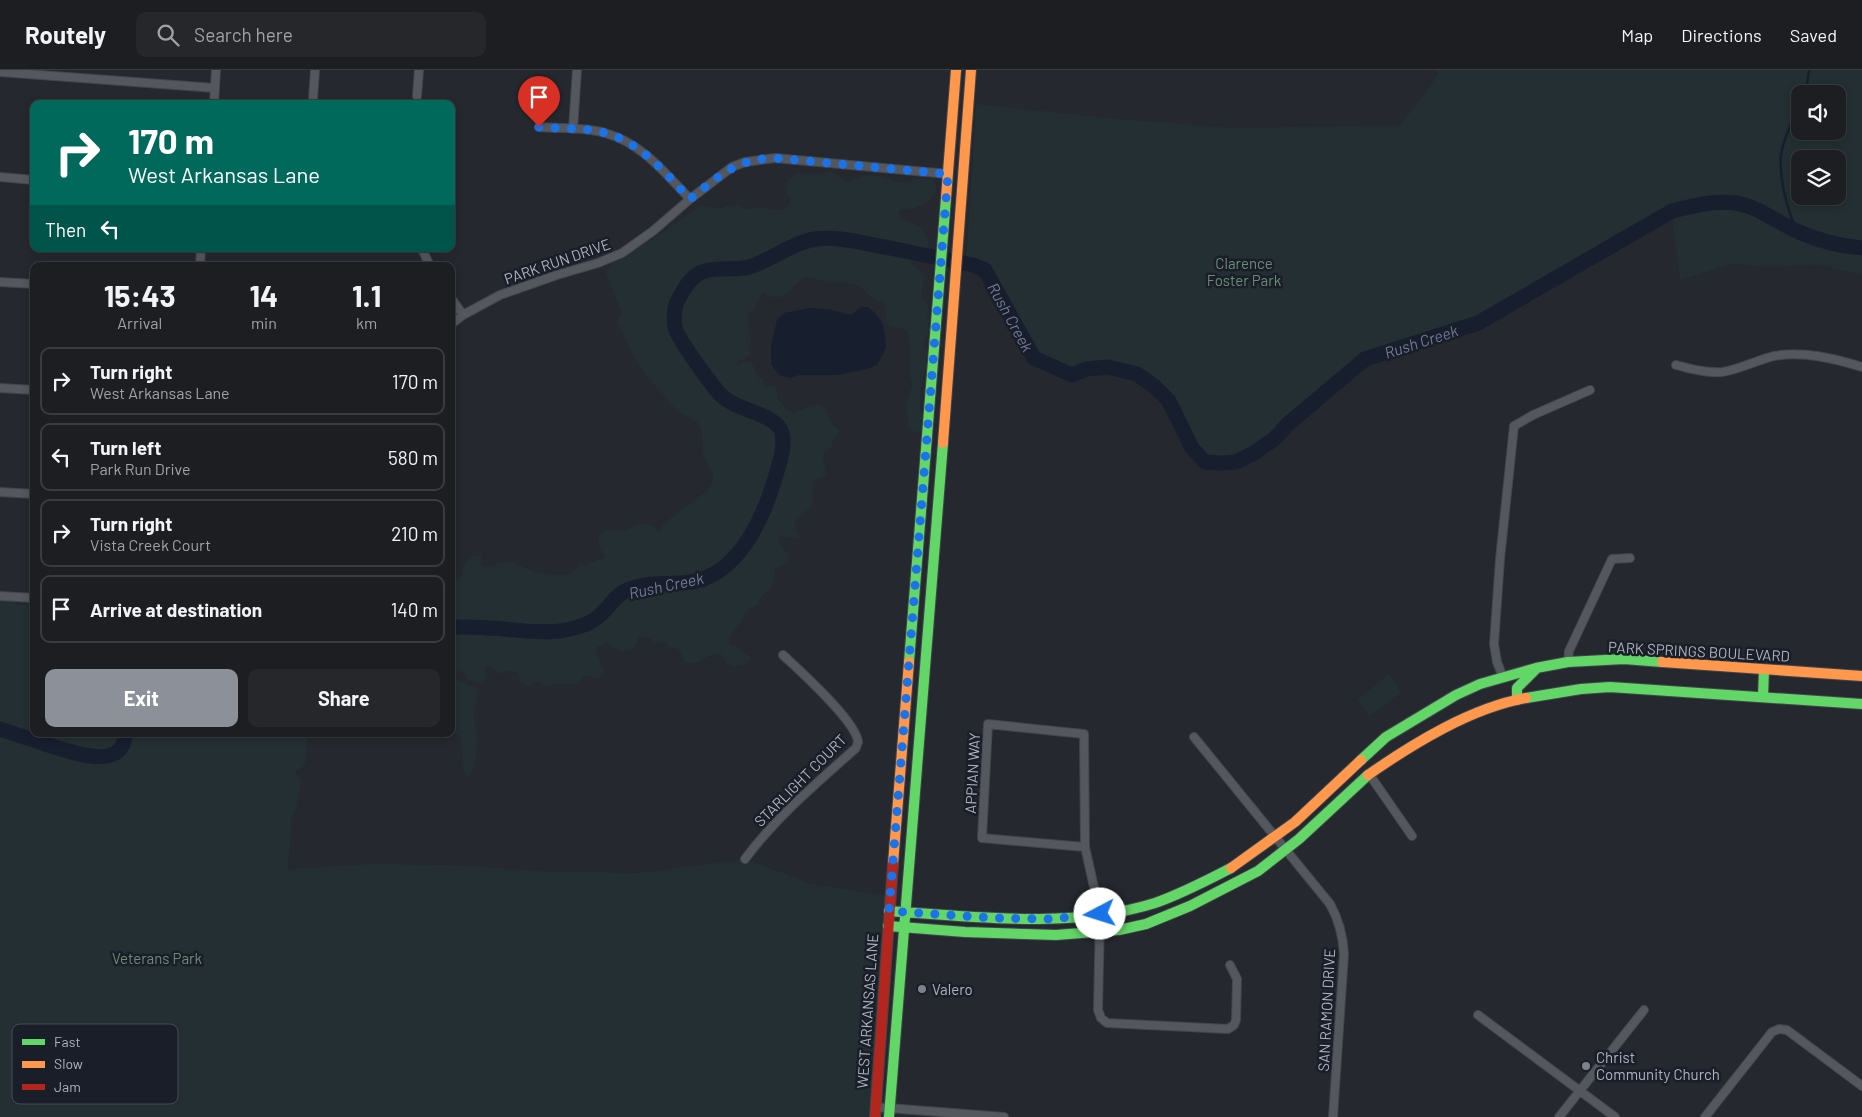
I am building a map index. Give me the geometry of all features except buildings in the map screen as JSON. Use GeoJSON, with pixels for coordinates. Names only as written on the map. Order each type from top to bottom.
{"type":"FeatureCollection","features":[{"type":"Feature","properties":{"kind":"main road","name":"WEST ARKANSAS LANE"},"geometry":{"type":"LineString","coordinates":[[875,1112],[889,911],[956,70]]}},
{"type":"Feature","properties":{"kind":"main road","name":"WEST ARKANSAS LANE"},"geometry":{"type":"LineString","coordinates":[[890,1113],[954,316],[971,70]]}},
{"type":"Feature","properties":{"kind":"main road","name":"PARK SPRINGS BOULEVARD"},"geometry":{"type":"LineString","coordinates":[[889,911],[1050,919],[1100,914],[1154,903],[1199,885],[1234,867],[1315,804],[1386,737],[1456,695],[1480,684],[1536,668],[1568,662],[1632,660],[1862,676]]}},
{"type":"Feature","properties":{"kind":"main road"},"geometry":{"type":"LineString","coordinates":[[1518,700],[1518,688],[1536,668]]}},
{"type":"Feature","properties":{"kind":"main road"},"geometry":{"type":"LineString","coordinates":[[1763,697],[1764,670]]}},
{"type":"Feature","properties":{"kind":"main road"},"geometry":{"type":"LineString","coordinates":[[888,926],[965,932],[1056,935],[1100,932],[1137,926],[1167,916],[1258,871],[1299,839],[1369,774],[1437,730],[1464,718],[1518,700],[1581,689],[1610,687],[1862,704]]}},
{"type":"Feature","properties":{"kind":"street"},"geometry":{"type":"LineString","coordinates":[[214,100],[216,70]]}},
{"type":"Feature","properties":{"kind":"street"},"geometry":{"type":"LineString","coordinates":[[313,99],[315,70]]}},
{"type":"Feature","properties":{"kind":"street"},"geometry":{"type":"LineString","coordinates":[[417,96],[419,70]]}},
{"type":"Feature","properties":{"kind":"street"},"geometry":{"type":"LineString","coordinates":[[573,129],[578,70]]}},
{"type":"Feature","properties":{"kind":"street"},"geometry":{"type":"LineString","coordinates":[[0,72],[215,88]]}},
{"type":"Feature","properties":{"kind":"street"},"geometry":{"type":"LineString","coordinates":[[539,127],[603,132],[632,144],[656,163],[690,199]]}},
{"type":"Feature","properties":{"kind":"street","name":"PARK RUN DRIVE"},"geometry":{"type":"LineString","coordinates":[[455,321],[500,295],[598,263],[622,253],[653,231],[690,199],[732,167],[763,158],[774,158],[948,174]]}},
{"type":"Feature","properties":{"kind":"street"},"geometry":{"type":"LineString","coordinates":[[0,178],[30,180]]}},
{"type":"Feature","properties":{"kind":"street"},"geometry":{"type":"LineString","coordinates":[[0,282],[30,284]]}},
{"type":"Feature","properties":{"kind":"street"},"geometry":{"type":"LineString","coordinates":[[455,304],[463,315]]}},
{"type":"Feature","properties":{"kind":"street"},"geometry":{"type":"LineString","coordinates":[[1676,365],[1704,372],[1723,372],[1775,356],[1798,354],[1839,359],[1862,366]]}},
{"type":"Feature","properties":{"kind":"street"},"geometry":{"type":"LineString","coordinates":[[0,388],[30,390]]}},
{"type":"Feature","properties":{"kind":"street"},"geometry":{"type":"LineString","coordinates":[[1504,677],[1497,662],[1494,644],[1500,559],[1514,426],[1533,415],[1590,390]]}},
{"type":"Feature","properties":{"kind":"street"},"geometry":{"type":"LineString","coordinates":[[0,492],[30,494]]}},
{"type":"Feature","properties":{"kind":"street"},"geometry":{"type":"LineString","coordinates":[[1568,662],[1569,651],[1612,559],[1630,558]]}},
{"type":"Feature","properties":{"kind":"street"},"geometry":{"type":"LineString","coordinates":[[0,596],[30,598]]}},
{"type":"Feature","properties":{"kind":"street","name":"STARLIGHT COURT"},"geometry":{"type":"LineString","coordinates":[[745,860],[762,837],[798,800],[856,748],[858,742],[855,731],[823,693],[783,655]]}},
{"type":"Feature","properties":{"kind":"street","name":"APPIAN WAY"},"geometry":{"type":"LineString","coordinates":[[1085,847],[982,838],[988,724],[1084,734],[1085,847],[1100,914],[1098,1010],[1101,1018],[1107,1023],[1112,1024],[1228,1029],[1234,1025],[1236,1020],[1237,978],[1230,964]]}},
{"type":"Feature","properties":{"kind":"street","name":"SAN RAMON DRIVE"},"geometry":{"type":"LineString","coordinates":[[1194,737],[1276,836],[1330,904],[1337,917],[1343,940],[1343,978],[1333,1117]]}},
{"type":"Feature","properties":{"kind":"street"},"geometry":{"type":"LineString","coordinates":[[1369,774],[1412,836]]}},
{"type":"Feature","properties":{"kind":"street"},"geometry":{"type":"LineString","coordinates":[[1559,1117],[1644,1010]]}},
{"type":"Feature","properties":{"kind":"street"},"geometry":{"type":"LineString","coordinates":[[1478,1015],[1615,1117]]}},
{"type":"Feature","properties":{"kind":"street"},"geometry":{"type":"LineString","coordinates":[[1705,1117],[1772,1032],[1782,1029],[1787,1030],[1862,1086]]}},
{"type":"Feature","properties":{"kind":"street"},"geometry":{"type":"LineString","coordinates":[[875,1112],[1004,1117]]}},
{"type":"Feature","properties":{"kind":"green space","name":"Clarence Foster Park"},"geometry":{"type":"Polygon","coordinates":[[[1438,70],[1862,70],[1862,275],[1818,265],[1768,267],[1732,264],[1680,280],[1671,211],[1478,323],[1365,360],[1289,423],[1274,439],[1254,453],[1236,462],[1222,463],[1205,462],[1192,448],[1169,401],[1137,374],[1108,367],[1086,369],[1072,375],[1034,358],[985,270],[966,263],[976,104],[1121,119],[1234,128],[1400,125],[1438,75],[1438,70]]]}},
{"type":"Feature","properties":{"kind":"green space"},"geometry":{"type":"Polygon","coordinates":[[[834,172],[838,176],[851,181],[864,176],[882,177],[900,182],[929,179],[933,180],[936,187],[936,193],[933,198],[921,206],[901,209],[899,212],[901,218],[921,227],[929,243],[925,251],[911,259],[911,264],[925,276],[922,294],[929,309],[927,317],[929,330],[924,344],[927,354],[926,365],[921,389],[920,408],[924,419],[923,429],[916,432],[908,427],[906,404],[912,386],[908,332],[904,329],[889,326],[883,302],[873,299],[858,286],[828,283],[810,277],[805,277],[789,292],[779,297],[770,297],[763,292],[752,312],[748,315],[751,337],[750,354],[738,361],[737,364],[750,362],[758,377],[764,379],[762,383],[767,388],[776,386],[778,399],[785,408],[794,413],[811,405],[820,405],[825,408],[832,424],[839,430],[839,433],[834,439],[831,448],[825,453],[826,475],[813,483],[813,501],[811,506],[795,522],[799,535],[798,538],[779,537],[780,544],[789,556],[787,563],[775,569],[774,582],[771,587],[761,598],[758,605],[747,611],[729,637],[730,644],[738,647],[750,657],[750,660],[746,664],[734,667],[727,664],[722,655],[715,653],[697,663],[689,663],[685,662],[679,650],[668,647],[666,642],[654,644],[649,637],[639,637],[634,648],[627,651],[620,650],[607,643],[597,647],[597,653],[604,673],[597,679],[584,676],[578,683],[571,685],[546,686],[538,682],[526,686],[521,684],[517,672],[508,671],[499,674],[490,666],[485,668],[487,677],[483,683],[471,681],[464,673],[457,672],[456,677],[459,680],[479,691],[474,714],[477,730],[477,754],[471,774],[467,777],[459,735],[455,734],[455,582],[462,576],[467,561],[473,556],[481,555],[481,564],[484,567],[512,562],[535,572],[563,575],[573,572],[581,563],[586,565],[606,558],[599,545],[599,534],[605,529],[614,531],[628,530],[637,524],[644,524],[655,527],[656,531],[661,532],[663,524],[708,490],[712,482],[713,474],[703,454],[702,431],[697,422],[677,411],[645,374],[634,357],[617,321],[621,312],[606,273],[610,266],[621,256],[655,237],[700,206],[720,208],[733,205],[750,209],[760,207],[775,210],[783,209],[789,204],[791,199],[786,190],[787,181],[790,178],[804,173],[834,172]]]}},
{"type":"Feature","properties":{"kind":"green space","name":"Veterans Park"},"geometry":{"type":"Polygon","coordinates":[[[0,599],[10,599],[18,605],[30,604],[30,737],[311,737],[306,744],[306,762],[303,767],[296,771],[301,785],[297,805],[292,815],[288,869],[367,864],[453,865],[542,871],[638,873],[745,859],[810,883],[890,896],[873,1117],[0,1117],[0,599]]]}},
{"type":"Feature","properties":{"kind":"green space"},"geometry":{"type":"Polygon","coordinates":[[[1389,674],[1402,692],[1370,716],[1357,700],[1389,674]]]}},
{"type":"Feature","properties":{"kind":"water"},"geometry":{"type":"Polygon","coordinates":[[[861,307],[868,307],[883,324],[886,348],[877,365],[837,375],[799,375],[790,378],[779,375],[771,364],[771,346],[777,320],[784,313],[811,308],[852,314],[861,307]]]}},
{"type":"Feature","properties":{"kind":"waterway"},"geometry":{"type":"LineString","coordinates":[[1807,85],[1809,70]]}},
{"type":"Feature","properties":{"kind":"waterway"},"geometry":{"type":"LineString","coordinates":[[1791,124],[1781,155],[1781,174],[1784,193],[1796,230]]}},
{"type":"Feature","properties":{"kind":"waterway","name":"Rush Creek"},"geometry":{"type":"LineString","coordinates":[[455,627],[542,632],[570,629],[595,619],[619,595],[627,590],[646,585],[696,581],[720,570],[732,560],[752,534],[766,505],[782,454],[782,433],[773,421],[730,402],[718,392],[696,363],[677,333],[675,327],[676,306],[688,284],[702,272],[714,269],[749,267],[806,241],[824,238],[850,240],[973,265],[985,270],[1034,358],[1072,375],[1086,369],[1108,367],[1137,374],[1154,386],[1169,401],[1192,448],[1205,462],[1222,463],[1236,462],[1254,453],[1274,439],[1289,423],[1365,359],[1478,323],[1672,211],[1696,205],[1736,203],[1753,208],[1814,238],[1862,248]]}},
{"type":"Feature","properties":{"kind":"waterway","name":"Rush Creek"},"geometry":{"type":"LineString","coordinates":[[0,729],[66,751],[92,756],[105,756],[115,753],[122,746],[124,737]]}},
{"type":"Feature","properties":{"kind":"traffic: fast"},"geometry":{"type":"LineString","coordinates":[[909,662],[946,198]]}},
{"type":"Feature","properties":{"kind":"traffic: fast"},"geometry":{"type":"LineString","coordinates":[[889,1117],[943,443]]}},
{"type":"Feature","properties":{"kind":"traffic: fast"},"geometry":{"type":"LineString","coordinates":[[1361,760],[1386,737],[1456,695],[1480,684],[1536,668],[1568,662],[1624,659],[1662,662]]}},
{"type":"Feature","properties":{"kind":"traffic: fast"},"geometry":{"type":"LineString","coordinates":[[1517,700],[1517,688],[1536,669]]}},
{"type":"Feature","properties":{"kind":"traffic: fast"},"geometry":{"type":"LineString","coordinates":[[1763,697],[1764,670]]}},
{"type":"Feature","properties":{"kind":"traffic: fast"},"geometry":{"type":"LineString","coordinates":[[1526,698],[1581,689],[1610,687],[1862,704]]}},
{"type":"Feature","properties":{"kind":"traffic: fast"},"geometry":{"type":"LineString","coordinates":[[888,926],[965,932],[1056,935],[1119,930],[1146,924],[1190,906],[1258,871],[1299,839],[1368,775]]}},
{"type":"Feature","properties":{"kind":"traffic: fast"},"geometry":{"type":"LineString","coordinates":[[889,911],[1023,919],[1057,919],[1090,916],[1123,911],[1155,903],[1231,868]]}},
{"type":"Feature","properties":{"kind":"traffic: slow"},"geometry":{"type":"LineString","coordinates":[[946,198],[956,70]]}},
{"type":"Feature","properties":{"kind":"traffic: slow"},"geometry":{"type":"LineString","coordinates":[[943,443],[971,70]]}},
{"type":"Feature","properties":{"kind":"traffic: slow"},"geometry":{"type":"LineString","coordinates":[[893,864],[909,662]]}},
{"type":"Feature","properties":{"kind":"traffic: slow"},"geometry":{"type":"LineString","coordinates":[[1662,662],[1862,676]]}},
{"type":"Feature","properties":{"kind":"traffic: slow"},"geometry":{"type":"LineString","coordinates":[[1368,775],[1424,739],[1464,718],[1505,703],[1526,698]]}},
{"type":"Feature","properties":{"kind":"traffic: slow"},"geometry":{"type":"LineString","coordinates":[[1231,868],[1295,822],[1361,760]]}},
{"type":"Feature","properties":{"kind":"traffic: jam"},"geometry":{"type":"LineString","coordinates":[[875,1117],[893,864]]}},
{"type":"Feature","properties":{"kind":"place","name":"Valero"},"geometry":{"type":"Point","coordinates":[922,989]}},
{"type":"Feature","properties":{"kind":"place","name":"Christ Community Church"},"geometry":{"type":"Point","coordinates":[1586,1066]}},
{"type":"Feature","properties":{"kind":"route"},"geometry":{"type":"LineString","coordinates":[[539,127],[603,132],[623,139],[641,150],[656,163],[690,199],[732,167],[763,158],[948,174],[889,911],[994,918],[1050,919],[1100,914]]}}]}
